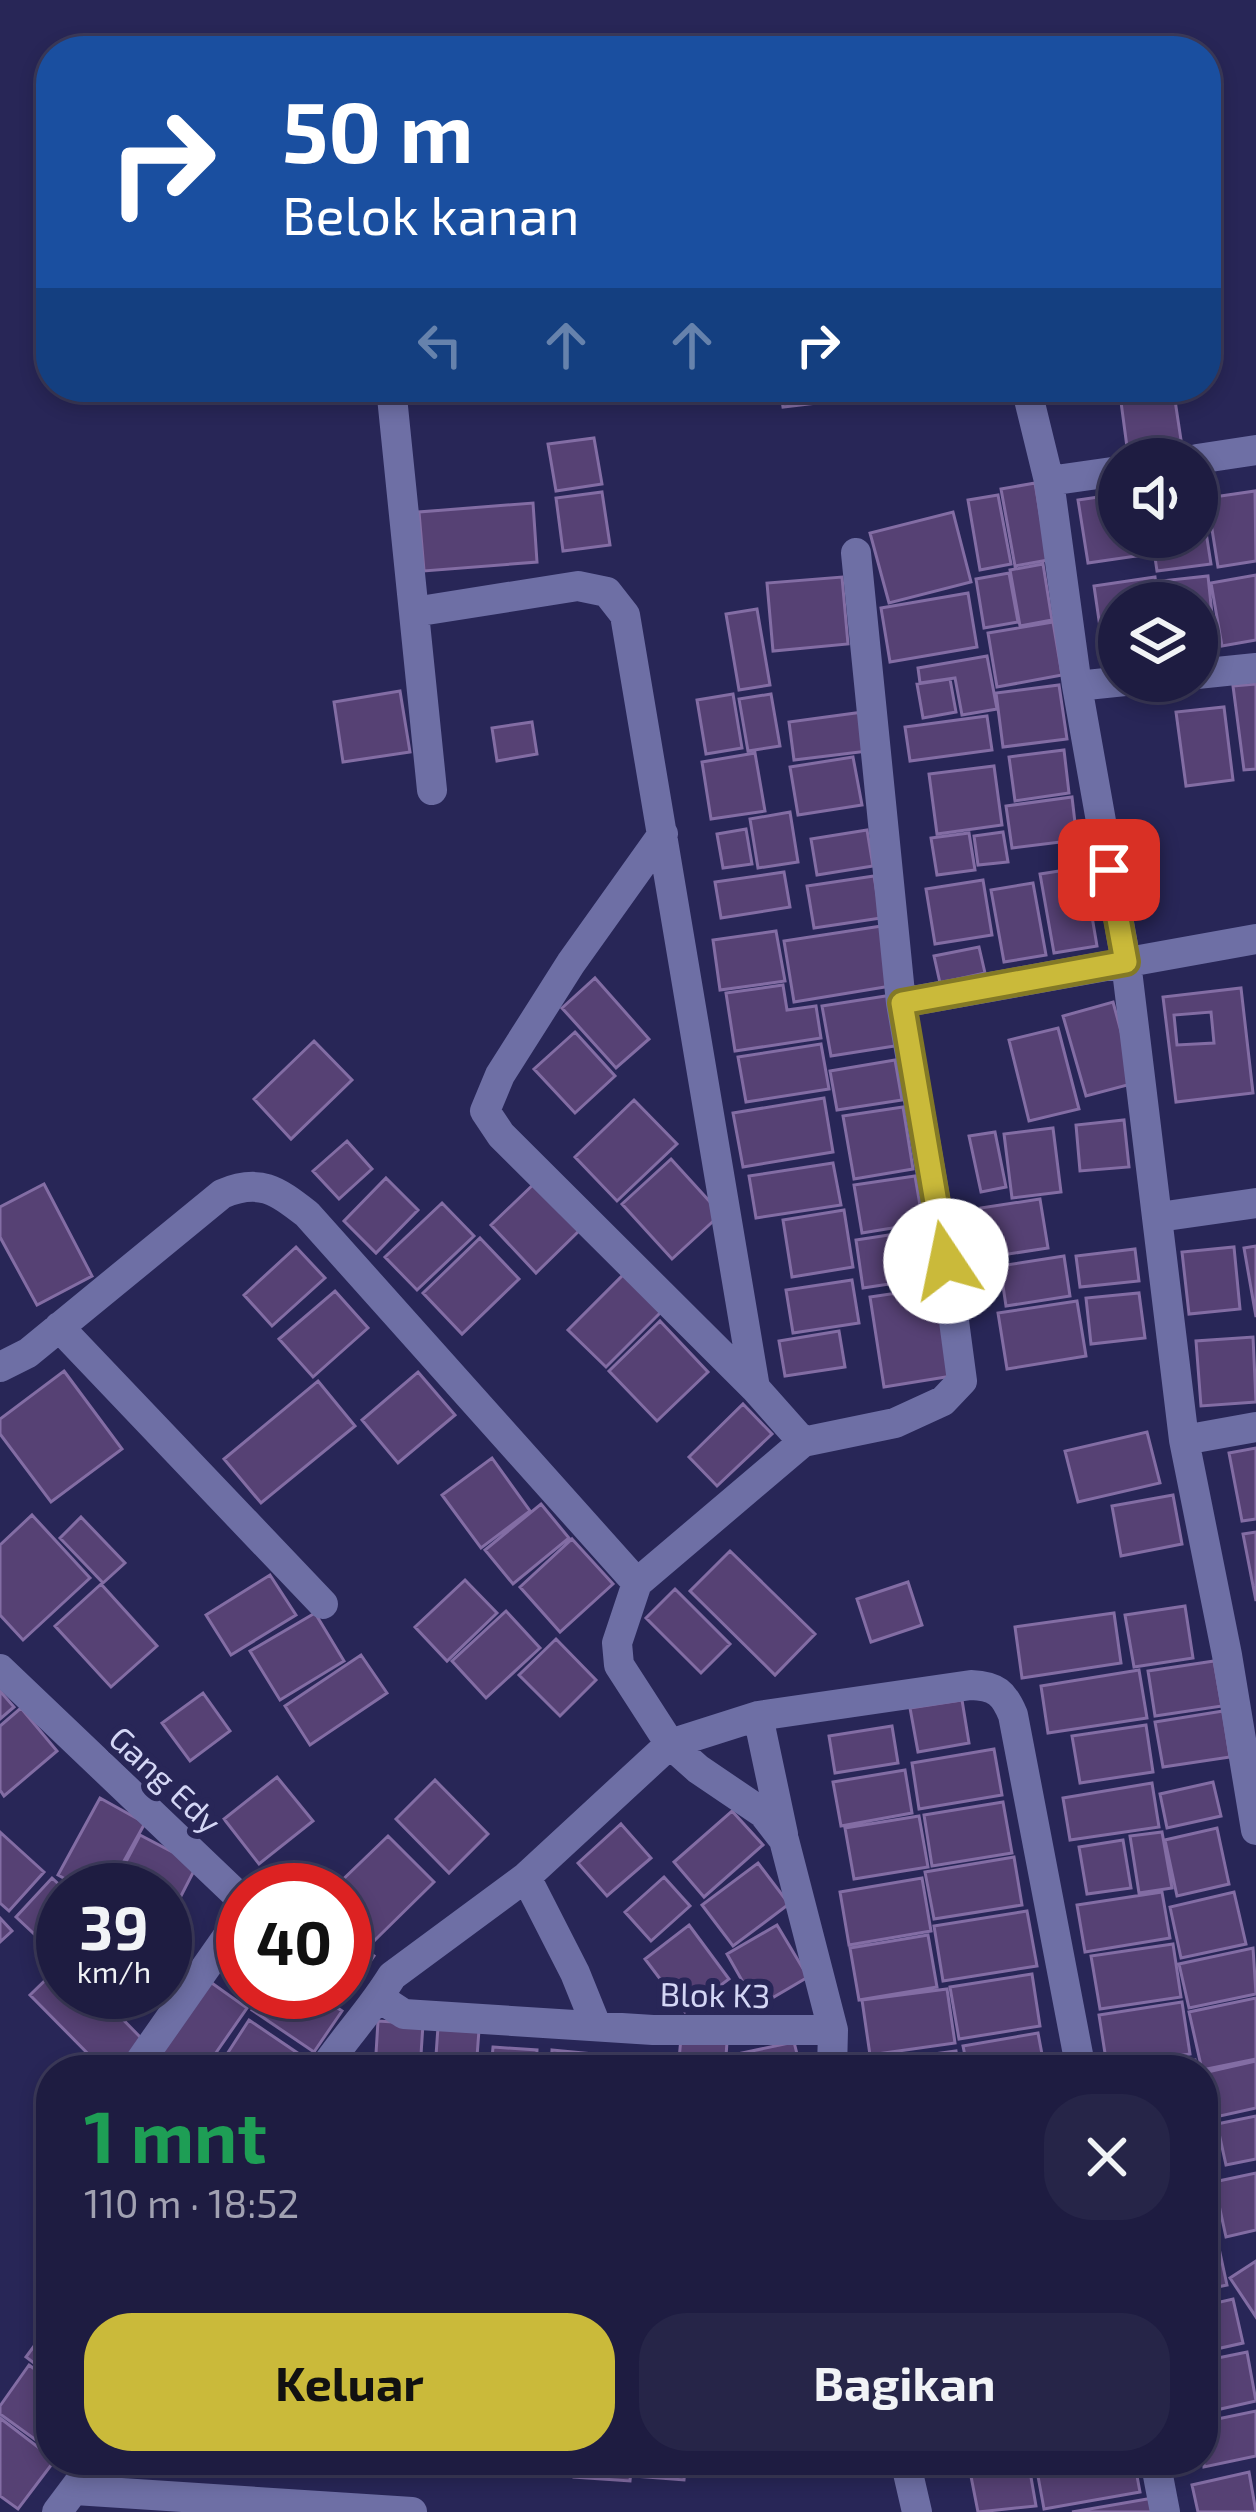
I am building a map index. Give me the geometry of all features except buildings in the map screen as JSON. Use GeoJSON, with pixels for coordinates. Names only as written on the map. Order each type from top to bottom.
{"type":"FeatureCollection","features":[{"type":"Feature","properties":{"kind":"street"},"geometry":{"type":"LineString","coordinates":[[393,402],[432,790]]}},
{"type":"Feature","properties":{"kind":"street"},"geometry":{"type":"LineString","coordinates":[[1030,402],[1049,482],[1076,686],[1126,962],[1184,1440],[1242,1652],[1256,1829]]}},
{"type":"Feature","properties":{"kind":"street"},"geometry":{"type":"LineString","coordinates":[[1218,456],[1256,450]]}},
{"type":"Feature","properties":{"kind":"street"},"geometry":{"type":"LineString","coordinates":[[1049,482],[1098,474]]}},
{"type":"Feature","properties":{"kind":"street"},"geometry":{"type":"LineString","coordinates":[[784,1840],[763,1813],[670,1744],[619,1665],[619,1631],[637,1583],[803,1442],[895,1423],[943,1401],[962,1381],[902,1003],[856,553]]}},
{"type":"Feature","properties":{"kind":"street"},"geometry":{"type":"LineString","coordinates":[[414,611],[578,586],[607,592],[625,615],[754,1388]]}},
{"type":"Feature","properties":{"kind":"street"},"geometry":{"type":"LineString","coordinates":[[1218,672],[1256,668]]}},
{"type":"Feature","properties":{"kind":"street"},"geometry":{"type":"LineString","coordinates":[[1076,686],[1098,684]]}},
{"type":"Feature","properties":{"kind":"street"},"geometry":{"type":"LineString","coordinates":[[663,834],[571,963],[500,1076],[484,1111],[501,1135],[803,1442]]}},
{"type":"Feature","properties":{"kind":"street"},"geometry":{"type":"LineString","coordinates":[[902,1003],[1256,939]]}},
{"type":"Feature","properties":{"kind":"street"},"geometry":{"type":"LineString","coordinates":[[0,1367],[28,1353],[222,1194],[247,1184],[270,1189],[307,1214],[637,1583]]}},
{"type":"Feature","properties":{"kind":"street"},"geometry":{"type":"LineString","coordinates":[[1159,1217],[1256,1203]]}},
{"type":"Feature","properties":{"kind":"street"},"geometry":{"type":"LineString","coordinates":[[59,1327],[323,1604]]}},
{"type":"Feature","properties":{"kind":"street"},"geometry":{"type":"LineString","coordinates":[[1184,1440],[1256,1427]]}},
{"type":"Feature","properties":{"kind":"street","name":"Gang Edy"},"geometry":{"type":"LineString","coordinates":[[0,1669],[236,1894],[242,1907],[239,1920],[144,2055]]}},
{"type":"Feature","properties":{"kind":"street"},"geometry":{"type":"LineString","coordinates":[[333,2055],[359,2018],[381,1999],[392,1976],[526,1877],[670,1744],[758,1716],[990,1685],[1005,1694],[1013,1715],[1078,2055]]}},
{"type":"Feature","properties":{"kind":"street"},"geometry":{"type":"LineString","coordinates":[[758,1716],[833,2030],[832,2055]]}},
{"type":"Feature","properties":{"kind":"street"},"geometry":{"type":"LineString","coordinates":[[526,1877],[596,2024]]}},
{"type":"Feature","properties":{"kind":"street","name":"Blok K3"},"geometry":{"type":"LineString","coordinates":[[381,1999],[404,2014],[692,2032],[833,2030]]}},
{"type":"Feature","properties":{"kind":"street"},"geometry":{"type":"LineString","coordinates":[[66,2501],[84,2475]]}},
{"type":"Feature","properties":{"kind":"street"},"geometry":{"type":"LineString","coordinates":[[908,2475],[917,2512]]}},
{"type":"Feature","properties":{"kind":"street"},"geometry":{"type":"LineString","coordinates":[[1158,2475],[1165,2512]]}},
{"type":"Feature","properties":{"kind":"street"},"geometry":{"type":"LineString","coordinates":[[66,2501],[412,2512]]}},
{"type":"Feature","properties":{"kind":"route"},"geometry":{"type":"LineString","coordinates":[[946,1261],[902,1003],[1126,962],[1109,870]]}}]}
